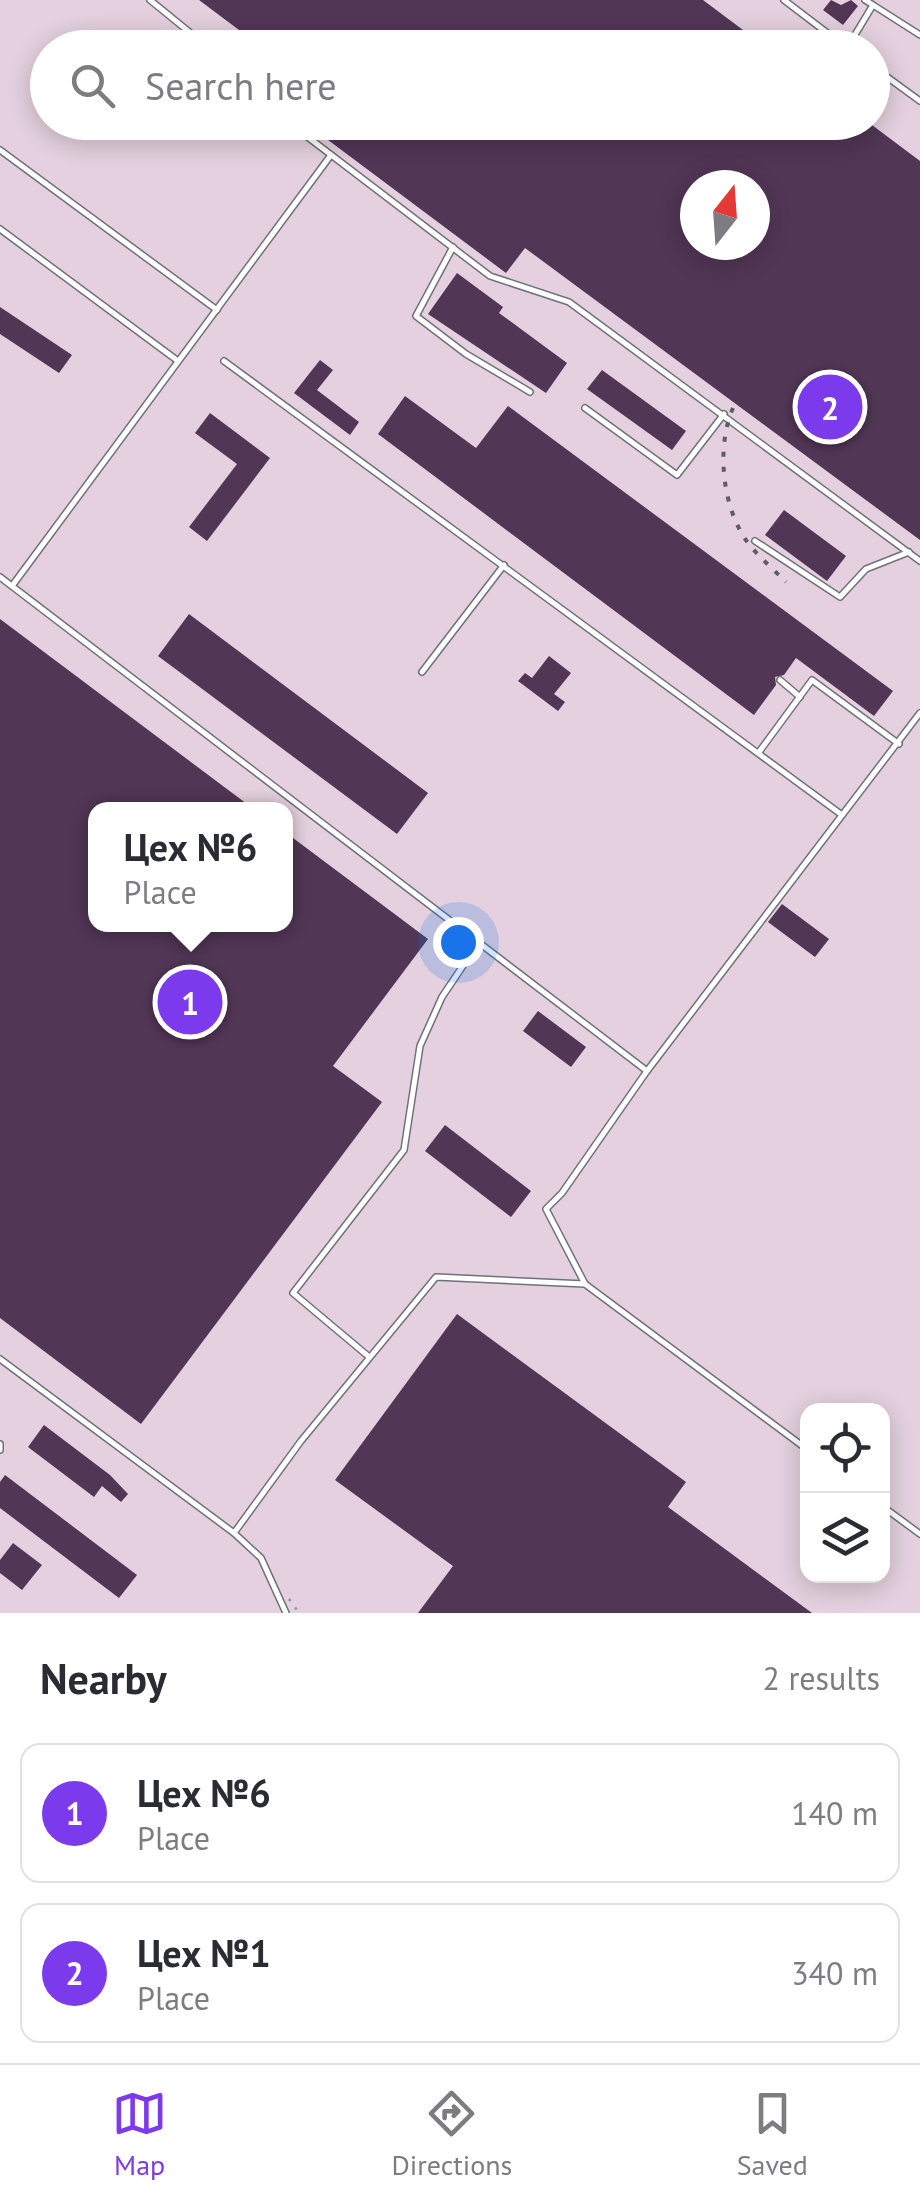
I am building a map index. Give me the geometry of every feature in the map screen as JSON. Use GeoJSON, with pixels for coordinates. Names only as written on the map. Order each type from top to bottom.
{"type":"FeatureCollection","features":[{"type":"Feature","properties":{"kind":"lane"},"geometry":{"type":"LineString","coordinates":[[150,0],[188,30]]}},
{"type":"Feature","properties":{"kind":"lane"},"geometry":{"type":"LineString","coordinates":[[784,0],[823,30]]}},
{"type":"Feature","properties":{"kind":"lane"},"geometry":{"type":"LineString","coordinates":[[865,0],[920,36]]}},
{"type":"Feature","properties":{"kind":"lane"},"geometry":{"type":"LineString","coordinates":[[858,30],[872,6]]}},
{"type":"Feature","properties":{"kind":"lane"},"geometry":{"type":"LineString","coordinates":[[890,80],[920,102]]}},
{"type":"Feature","properties":{"kind":"lane"},"geometry":{"type":"LineString","coordinates":[[311,140],[490,276],[569,302],[920,560]]}},
{"type":"Feature","properties":{"kind":"lane"},"geometry":{"type":"LineString","coordinates":[[0,150],[217,310]]}},
{"type":"Feature","properties":{"kind":"lane"},"geometry":{"type":"LineString","coordinates":[[12,586],[331,156]]}},
{"type":"Feature","properties":{"kind":"lane"},"geometry":{"type":"LineString","coordinates":[[0,228],[178,362]]}},
{"type":"Feature","properties":{"kind":"lane"},"geometry":{"type":"LineString","coordinates":[[452,247],[416,316],[466,354],[530,392]]}},
{"type":"Feature","properties":{"kind":"lane"},"geometry":{"type":"LineString","coordinates":[[224,361],[843,816]]}},
{"type":"Feature","properties":{"kind":"lane"},"geometry":{"type":"LineString","coordinates":[[585,408],[677,474],[724,414]]}},
{"type":"Feature","properties":{"kind":"lane"},"geometry":{"type":"LineString","coordinates":[[755,542],[840,598],[866,570],[909,552]]}},
{"type":"Feature","properties":{"kind":"lane"},"geometry":{"type":"LineString","coordinates":[[422,672],[504,565]]}},
{"type":"Feature","properties":{"kind":"lane"},"geometry":{"type":"LineString","coordinates":[[0,577],[647,1071]]}},
{"type":"Feature","properties":{"kind":"lane"},"geometry":{"type":"LineString","coordinates":[[780,680],[800,697]]}},
{"type":"Feature","properties":{"kind":"lane"},"geometry":{"type":"LineString","coordinates":[[758,753],[812,680],[900,744]]}},
{"type":"Feature","properties":{"kind":"lane"},"geometry":{"type":"LineString","coordinates":[[800,1444],[585,1284],[546,1208],[562,1193],[647,1071],[920,713]]}},
{"type":"Feature","properties":{"kind":"lane"},"geometry":{"type":"LineString","coordinates":[[368,1356],[293,1293],[404,1150],[420,1046],[442,997],[480,942]]}},
{"type":"Feature","properties":{"kind":"lane"},"geometry":{"type":"LineString","coordinates":[[234,1533],[368,1356],[436,1278],[585,1284]]}},
{"type":"Feature","properties":{"kind":"lane"},"geometry":{"type":"LineString","coordinates":[[0,1359],[234,1533],[261,1558],[286,1613]]}},
{"type":"Feature","properties":{"kind":"lane"},"geometry":{"type":"LineString","coordinates":[[890,1512],[920,1534]]}},
{"type":"Feature","properties":{"kind":"shaded area"},"geometry":{"type":"Polygon","coordinates":[[[0,0],[920,0],[920,1613],[0,1613],[0,0]]]}},
{"type":"Feature","properties":{"kind":"building"},"geometry":{"type":"Polygon","coordinates":[[[199,0],[703,0],[743,30],[239,30],[199,0]]]}},
{"type":"Feature","properties":{"kind":"building"},"geometry":{"type":"Polygon","coordinates":[[[831,0],[841,5],[851,0],[858,6],[843,25],[823,10],[831,0]]]}},
{"type":"Feature","properties":{"kind":"building"},"geometry":{"type":"Polygon","coordinates":[[[890,138],[920,161],[920,540],[525,248],[506,273],[328,140],[890,138]]]}},
{"type":"Feature","properties":{"kind":"building"},"geometry":{"type":"Polygon","coordinates":[[[457,273],[503,307],[499,313],[567,363],[546,393],[428,314],[457,273]]]}},
{"type":"Feature","properties":{"kind":"building"},"geometry":{"type":"Polygon","coordinates":[[[0,307],[72,355],[59,373],[0,334],[0,307]]]}},
{"type":"Feature","properties":{"kind":"building"},"geometry":{"type":"Polygon","coordinates":[[[320,360],[333,370],[317,390],[359,422],[350,435],[294,393],[320,360]]]}},
{"type":"Feature","properties":{"kind":"building"},"geometry":{"type":"Polygon","coordinates":[[[602,370],[686,431],[672,450],[587,389],[602,370]]]}},
{"type":"Feature","properties":{"kind":"building"},"geometry":{"type":"Polygon","coordinates":[[[405,396],[476,448],[508,406],[893,691],[874,716],[796,658],[784,675],[775,677],[776,685],[754,715],[378,434],[405,396]]]}},
{"type":"Feature","properties":{"kind":"building"},"geometry":{"type":"Polygon","coordinates":[[[210,413],[270,458],[207,541],[189,527],[237,464],[195,433],[210,413]]]}},
{"type":"Feature","properties":{"kind":"building"},"geometry":{"type":"Polygon","coordinates":[[[784,510],[846,556],[827,581],[765,535],[784,510]]]}},
{"type":"Feature","properties":{"kind":"building"},"geometry":{"type":"Polygon","coordinates":[[[189,614],[428,793],[397,834],[158,656],[189,614]]]}},
{"type":"Feature","properties":{"kind":"building"},"geometry":{"type":"Polygon","coordinates":[[[0,619],[244,802],[88,802],[88,932],[293,932],[293,838],[428,939],[333,1066],[382,1102],[141,1424],[0,1318],[0,619]]]}},
{"type":"Feature","properties":{"kind":"building"},"geometry":{"type":"Polygon","coordinates":[[[549,656],[571,673],[554,694],[565,702],[558,711],[518,681],[525,673],[532,678],[549,656]]]}},
{"type":"Feature","properties":{"kind":"building"},"geometry":{"type":"Polygon","coordinates":[[[782,904],[829,939],[815,957],[768,922],[782,904]]]}},
{"type":"Feature","properties":{"kind":"building"},"geometry":{"type":"Polygon","coordinates":[[[538,1011],[586,1047],[571,1067],[523,1031],[538,1011]]]}},
{"type":"Feature","properties":{"kind":"building"},"geometry":{"type":"Polygon","coordinates":[[[445,1125],[531,1191],[511,1217],[425,1151],[445,1125]]]}},
{"type":"Feature","properties":{"kind":"building"},"geometry":{"type":"Polygon","coordinates":[[[457,1314],[686,1482],[668,1507],[812,1613],[418,1613],[453,1566],[335,1480],[457,1314]]]}},
{"type":"Feature","properties":{"kind":"building"},"geometry":{"type":"Polygon","coordinates":[[[44,1425],[110,1475],[128,1494],[121,1502],[102,1486],[94,1497],[28,1447],[44,1425]]]}},
{"type":"Feature","properties":{"kind":"building"},"geometry":{"type":"Polygon","coordinates":[[[5,1475],[137,1575],[119,1598],[0,1508],[0,1482],[5,1475]]]}},
{"type":"Feature","properties":{"kind":"building"},"geometry":{"type":"Polygon","coordinates":[[[13,1543],[42,1565],[22,1590],[0,1573],[0,1560],[13,1543]]]}},
{"type":"Feature","properties":{"kind":"railway"},"geometry":{"type":"LineString","coordinates":[[733,408],[723,459],[732,513],[748,543],[786,582]]}},
{"type":"Feature","properties":{"kind":"place","name":"Цех №1"},"geometry":{"type":"Point","coordinates":[830,407]}},
{"type":"Feature","properties":{"kind":"place","name":"Цех №6"},"geometry":{"type":"Point","coordinates":[190,1002]}}]}
